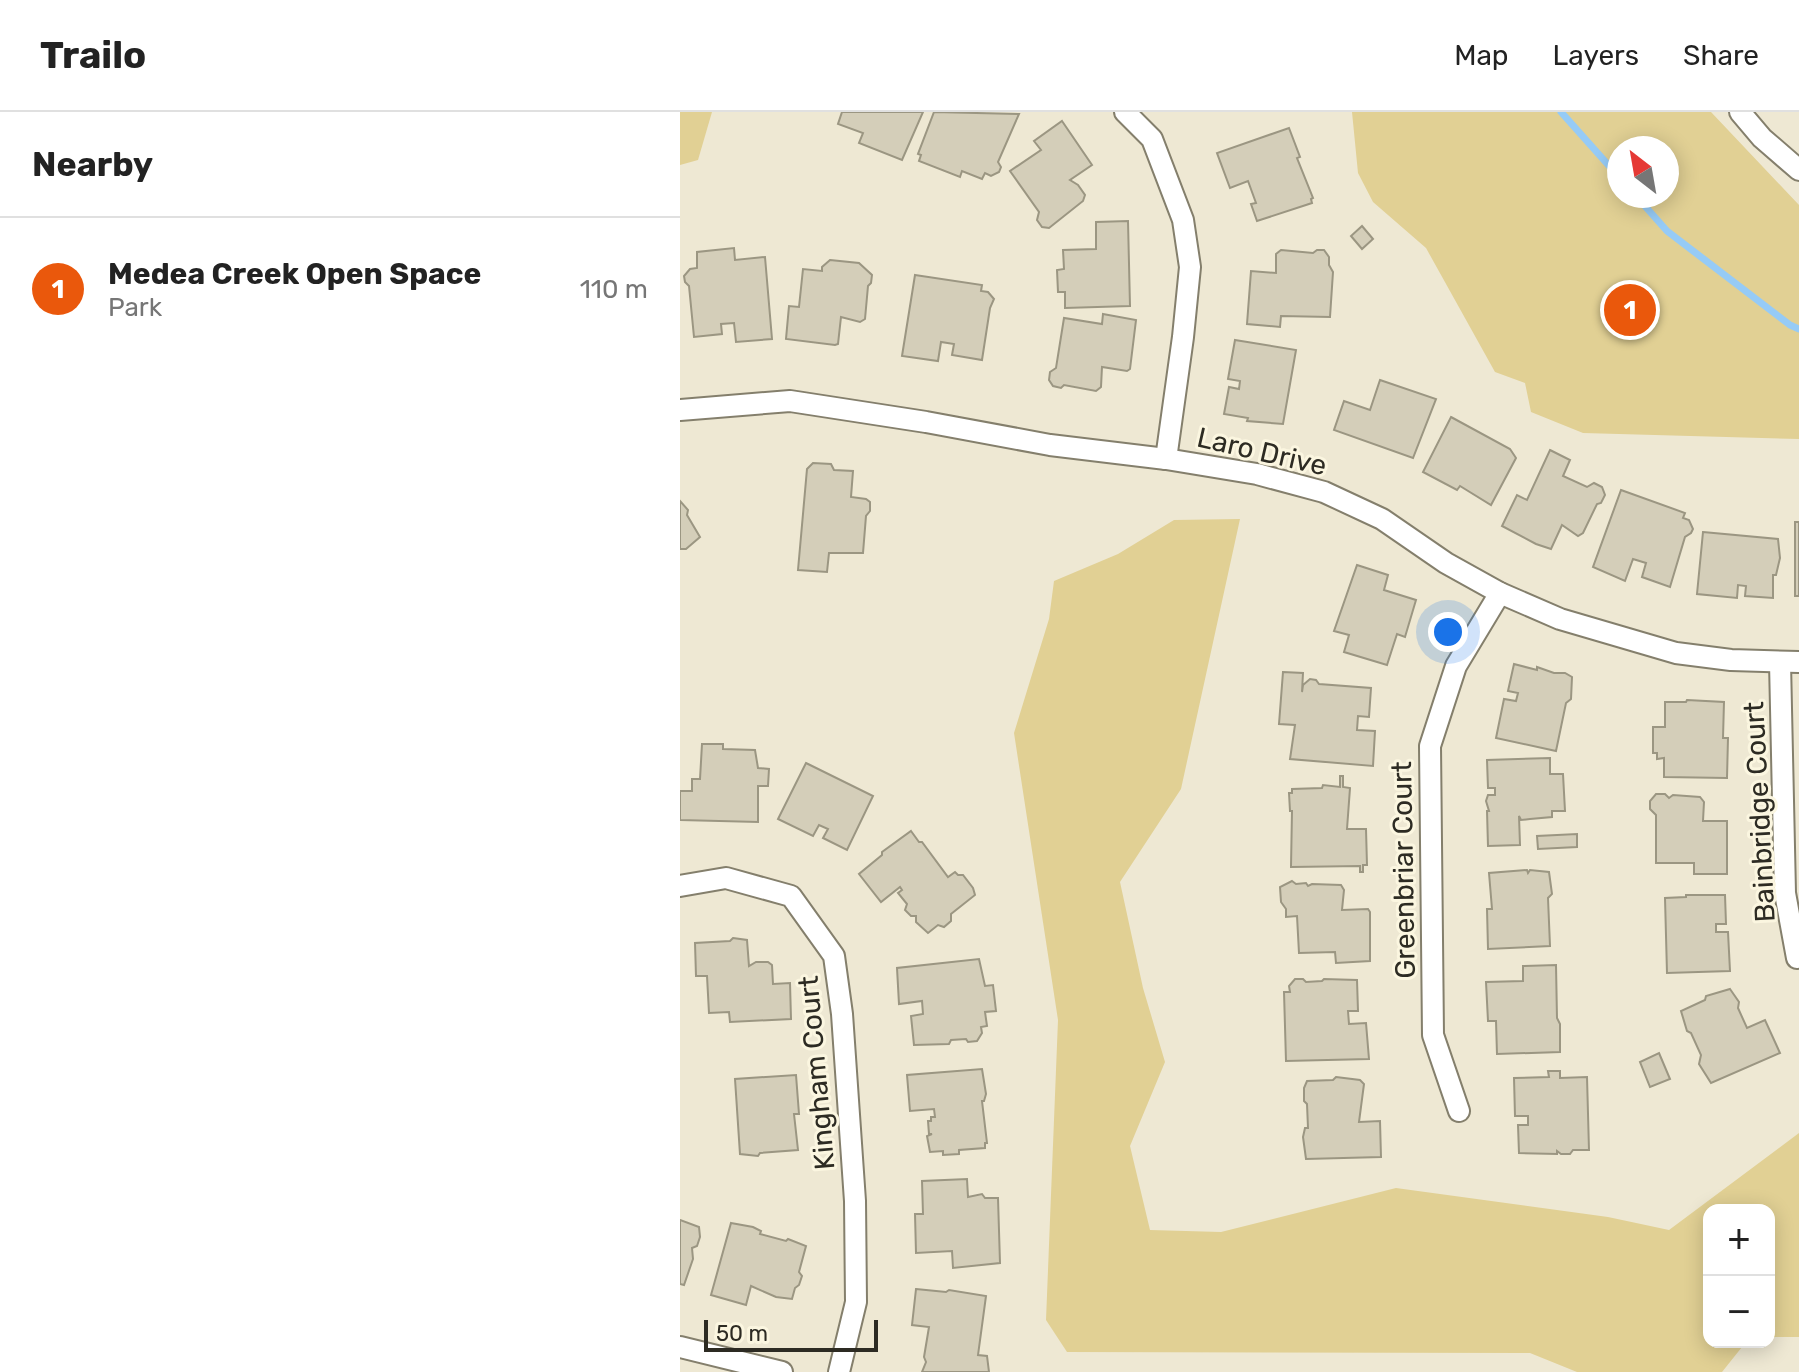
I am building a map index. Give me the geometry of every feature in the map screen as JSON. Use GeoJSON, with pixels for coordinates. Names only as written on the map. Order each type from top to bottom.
{"type":"FeatureCollection","features":[{"type":"Feature","properties":{"kind":"street"},"geometry":{"type":"LineString","coordinates":[[1125,112],[1152,139],[1183,220],[1190,267],[1166,459]]}},
{"type":"Feature","properties":{"kind":"street"},"geometry":{"type":"LineString","coordinates":[[1740,112],[1762,138],[1799,170]]}},
{"type":"Feature","properties":{"kind":"street","name":"Laro Drive"},"geometry":{"type":"LineString","coordinates":[[680,410],[790,401],[1050,445],[1257,474],[1324,492],[1382,519],[1446,563],[1500,593],[1560,619],[1676,653],[1790,662]]}},
{"type":"Feature","properties":{"kind":"street","name":"Greenbriar Court"},"geometry":{"type":"LineString","coordinates":[[1459,1111],[1433,1035],[1430,746],[1456,666],[1500,593]]}},
{"type":"Feature","properties":{"kind":"street","name":"Bainbridge Court"},"geometry":{"type":"LineString","coordinates":[[1790,662],[1785,893],[1797,958]]}},
{"type":"Feature","properties":{"kind":"street","name":"Kingham Court"},"geometry":{"type":"LineString","coordinates":[[680,886],[726,878],[791,896],[834,956],[842,1014],[855,1216],[856,1302],[839,1372]]}},
{"type":"Feature","properties":{"kind":"street"},"geometry":{"type":"LineString","coordinates":[[680,1347],[782,1372]]}},
{"type":"Feature","properties":{"kind":"shaded area"},"geometry":{"type":"Polygon","coordinates":[[[680,112],[712,112],[698,160],[680,165],[680,112]]]}},
{"type":"Feature","properties":{"kind":"shaded area"},"geometry":{"type":"Polygon","coordinates":[[[1352,112],[1711,112],[1799,205],[1799,439],[1583,433],[1531,412],[1525,383],[1495,372],[1426,248],[1373,202],[1358,173],[1352,112]]]}},
{"type":"Feature","properties":{"kind":"shaded area"},"geometry":{"type":"Polygon","coordinates":[[[1240,519],[1181,789],[1120,882],[1143,988],[1165,1062],[1130,1146],[1150,1230],[1221,1232],[1396,1188],[1608,1217],[1669,1230],[1703,1205],[1703,1348],[1741,1348],[1722,1372],[1577,1372],[1530,1353],[1067,1352],[1046,1320],[1058,1020],[1014,733],[1049,619],[1054,581],[1118,554],[1174,520],[1240,519]]]}},
{"type":"Feature","properties":{"kind":"shaded area"},"geometry":{"type":"Polygon","coordinates":[[[1799,1133],[1799,1337],[1775,1337],[1775,1204],[1704,1204],[1799,1133]]]}},
{"type":"Feature","properties":{"kind":"building"},"geometry":{"type":"Polygon","coordinates":[[[842,112],[923,112],[902,160],[859,143],[863,133],[838,124],[842,112]]]}},
{"type":"Feature","properties":{"kind":"building"},"geometry":{"type":"Polygon","coordinates":[[[934,112],[1019,114],[998,162],[1001,167],[999,172],[991,176],[985,173],[982,179],[962,171],[960,177],[919,161],[921,155],[918,154],[934,112]]]}},
{"type":"Feature","properties":{"kind":"building"},"geometry":{"type":"Polygon","coordinates":[[[1062,121],[1092,165],[1070,180],[1085,195],[1083,201],[1049,228],[1042,227],[1037,220],[1039,212],[1010,171],[1041,150],[1034,141],[1062,121]]]}},
{"type":"Feature","properties":{"kind":"building"},"geometry":{"type":"Polygon","coordinates":[[[1289,128],[1313,198],[1312,203],[1257,221],[1251,204],[1256,203],[1248,181],[1230,188],[1217,153],[1289,128]]]}},
{"type":"Feature","properties":{"kind":"building"},"geometry":{"type":"Polygon","coordinates":[[[1128,221],[1130,306],[1065,308],[1065,292],[1058,292],[1057,270],[1064,269],[1063,250],[1096,249],[1096,222],[1128,221]]]}},
{"type":"Feature","properties":{"kind":"building"},"geometry":{"type":"Polygon","coordinates":[[[1362,226],[1373,239],[1362,249],[1351,236],[1362,226]]]}},
{"type":"Feature","properties":{"kind":"building"},"geometry":{"type":"Polygon","coordinates":[[[734,248],[735,260],[765,257],[772,339],[736,342],[734,323],[721,324],[722,334],[694,337],[689,286],[684,276],[690,269],[697,268],[697,252],[734,248]]]}},
{"type":"Feature","properties":{"kind":"building"},"geometry":{"type":"Polygon","coordinates":[[[1281,250],[1313,253],[1324,250],[1333,272],[1330,317],[1281,316],[1280,327],[1247,324],[1251,271],[1276,273],[1276,254],[1281,250]]]}},
{"type":"Feature","properties":{"kind":"building"},"geometry":{"type":"Polygon","coordinates":[[[830,260],[859,263],[872,275],[865,319],[860,322],[841,317],[838,344],[835,345],[786,339],[789,306],[799,307],[803,269],[822,271],[830,260]]]}},
{"type":"Feature","properties":{"kind":"building"},"geometry":{"type":"Polygon","coordinates":[[[915,275],[982,285],[981,291],[988,292],[994,299],[982,360],[952,355],[954,344],[941,342],[938,361],[902,356],[915,275]]]}},
{"type":"Feature","properties":{"kind":"building"},"geometry":{"type":"Polygon","coordinates":[[[1103,314],[1136,320],[1130,369],[1102,367],[1101,387],[1096,391],[1053,386],[1049,380],[1050,372],[1056,368],[1064,318],[1102,324],[1103,314]]]}},
{"type":"Feature","properties":{"kind":"building"},"geometry":{"type":"Polygon","coordinates":[[[1235,340],[1296,350],[1283,424],[1247,421],[1248,418],[1224,414],[1229,387],[1239,389],[1240,381],[1228,379],[1235,340]]]}},
{"type":"Feature","properties":{"kind":"building"},"geometry":{"type":"Polygon","coordinates":[[[1380,380],[1436,399],[1413,458],[1334,430],[1344,401],[1370,410],[1380,380]]]}},
{"type":"Feature","properties":{"kind":"building"},"geometry":{"type":"Polygon","coordinates":[[[1451,417],[1510,449],[1516,458],[1491,505],[1460,486],[1457,490],[1423,472],[1451,417]]]}},
{"type":"Feature","properties":{"kind":"building"},"geometry":{"type":"Polygon","coordinates":[[[1550,450],[1570,460],[1563,476],[1587,487],[1594,483],[1602,487],[1605,495],[1597,504],[1583,533],[1578,536],[1562,525],[1551,549],[1502,526],[1517,495],[1527,500],[1550,450]]]}},
{"type":"Feature","properties":{"kind":"building"},"geometry":{"type":"Polygon","coordinates":[[[813,463],[831,464],[834,470],[853,471],[851,497],[870,502],[863,553],[829,553],[827,572],[798,570],[807,469],[813,463]]]}},
{"type":"Feature","properties":{"kind":"building"},"geometry":{"type":"Polygon","coordinates":[[[1621,490],[1685,513],[1683,518],[1689,520],[1693,529],[1685,537],[1670,587],[1642,577],[1646,563],[1633,559],[1625,581],[1593,567],[1621,490]]]}},
{"type":"Feature","properties":{"kind":"building"},"geometry":{"type":"Polygon","coordinates":[[[680,501],[688,510],[687,515],[700,537],[686,549],[680,549],[680,501]]]}},
{"type":"Feature","properties":{"kind":"building"},"geometry":{"type":"Polygon","coordinates":[[[1795,522],[1799,522],[1799,596],[1795,596],[1795,522]]]}},
{"type":"Feature","properties":{"kind":"building"},"geometry":{"type":"Polygon","coordinates":[[[1703,532],[1778,539],[1780,558],[1776,575],[1773,575],[1773,598],[1745,596],[1746,586],[1738,585],[1737,598],[1697,594],[1703,532]]]}},
{"type":"Feature","properties":{"kind":"building"},"geometry":{"type":"Polygon","coordinates":[[[1357,565],[1388,575],[1384,590],[1416,600],[1405,637],[1397,634],[1387,665],[1344,652],[1349,635],[1334,631],[1357,565]]]}},
{"type":"Feature","properties":{"kind":"building"},"geometry":{"type":"Polygon","coordinates":[[[1514,664],[1572,677],[1571,699],[1566,703],[1556,751],[1496,738],[1504,699],[1516,701],[1518,693],[1508,691],[1514,664]]]}},
{"type":"Feature","properties":{"kind":"building"},"geometry":{"type":"Polygon","coordinates":[[[1283,672],[1303,673],[1302,692],[1303,685],[1310,679],[1319,684],[1371,688],[1369,717],[1358,716],[1357,730],[1375,731],[1373,766],[1290,759],[1295,725],[1279,724],[1283,672]]]}},
{"type":"Feature","properties":{"kind":"building"},"geometry":{"type":"Polygon","coordinates":[[[1665,702],[1724,702],[1723,738],[1728,738],[1727,778],[1664,777],[1664,758],[1657,759],[1657,753],[1653,753],[1653,727],[1665,727],[1665,702]]]}},
{"type":"Feature","properties":{"kind":"building"},"geometry":{"type":"Polygon","coordinates":[[[702,744],[723,744],[723,749],[755,750],[758,768],[769,769],[768,786],[758,786],[758,822],[680,820],[680,791],[692,791],[692,779],[700,779],[702,744]]]}},
{"type":"Feature","properties":{"kind":"building"},"geometry":{"type":"Polygon","coordinates":[[[1550,758],[1550,774],[1563,774],[1565,811],[1552,811],[1552,817],[1521,820],[1519,816],[1520,845],[1488,846],[1489,811],[1486,801],[1488,795],[1495,795],[1495,788],[1488,788],[1487,760],[1550,758]]]}},
{"type":"Feature","properties":{"kind":"building"},"geometry":{"type":"Polygon","coordinates":[[[806,763],[873,796],[847,850],[823,838],[828,829],[819,825],[813,836],[778,819],[806,763]]]}},
{"type":"Feature","properties":{"kind":"building"},"geometry":{"type":"Polygon","coordinates":[[[1340,776],[1343,776],[1343,787],[1350,788],[1347,829],[1366,829],[1367,865],[1363,865],[1363,872],[1360,872],[1360,866],[1291,867],[1292,811],[1289,793],[1292,789],[1322,788],[1323,785],[1340,787],[1340,776]]]}},
{"type":"Feature","properties":{"kind":"building"},"geometry":{"type":"Polygon","coordinates":[[[1656,794],[1665,794],[1669,798],[1673,795],[1700,797],[1704,802],[1703,821],[1727,821],[1727,874],[1694,874],[1694,863],[1656,863],[1656,815],[1650,809],[1650,801],[1656,794]]]}},
{"type":"Feature","properties":{"kind":"building"},"geometry":{"type":"Polygon","coordinates":[[[911,831],[948,877],[955,872],[963,875],[975,895],[951,914],[951,921],[944,927],[938,925],[928,933],[916,922],[916,916],[905,910],[907,904],[898,893],[902,890],[900,887],[881,902],[859,874],[911,831]]]}},
{"type":"Feature","properties":{"kind":"building"},"geometry":{"type":"Polygon","coordinates":[[[1577,834],[1577,847],[1538,849],[1537,836],[1577,834]]]}},
{"type":"Feature","properties":{"kind":"building"},"geometry":{"type":"Polygon","coordinates":[[[1527,870],[1528,873],[1530,870],[1549,872],[1552,894],[1548,898],[1550,946],[1488,949],[1487,909],[1492,909],[1489,873],[1527,870]]]}},
{"type":"Feature","properties":{"kind":"building"},"geometry":{"type":"Polygon","coordinates":[[[1292,881],[1308,886],[1341,885],[1344,890],[1342,910],[1368,909],[1370,961],[1336,963],[1335,952],[1299,953],[1297,916],[1286,917],[1286,909],[1281,902],[1280,887],[1292,881]]]}},
{"type":"Feature","properties":{"kind":"building"},"geometry":{"type":"Polygon","coordinates":[[[1725,895],[1726,924],[1716,924],[1716,932],[1728,932],[1730,971],[1667,973],[1665,898],[1725,895]]]}},
{"type":"Feature","properties":{"kind":"building"},"geometry":{"type":"Polygon","coordinates":[[[733,938],[747,940],[749,966],[756,962],[768,962],[772,965],[773,984],[790,983],[791,1019],[730,1022],[729,1012],[709,1013],[707,976],[696,976],[695,943],[730,941],[733,938]]]}},
{"type":"Feature","properties":{"kind":"building"},"geometry":{"type":"Polygon","coordinates":[[[979,959],[985,986],[993,985],[996,1011],[985,1012],[987,1026],[981,1027],[982,1033],[977,1041],[968,1042],[966,1039],[951,1040],[949,1044],[914,1045],[911,1016],[923,1014],[922,1001],[899,1004],[897,968],[979,959]]]}},
{"type":"Feature","properties":{"kind":"building"},"geometry":{"type":"Polygon","coordinates":[[[1556,965],[1560,1052],[1497,1054],[1496,1021],[1488,1021],[1486,982],[1523,981],[1523,966],[1556,965]]]}},
{"type":"Feature","properties":{"kind":"building"},"geometry":{"type":"Polygon","coordinates":[[[1295,979],[1306,982],[1357,980],[1358,1011],[1348,1011],[1349,1024],[1366,1023],[1369,1059],[1286,1061],[1284,992],[1290,992],[1289,986],[1295,979]]]}},
{"type":"Feature","properties":{"kind":"building"},"geometry":{"type":"Polygon","coordinates":[[[1730,989],[1739,1002],[1738,1008],[1747,1028],[1765,1020],[1780,1053],[1711,1083],[1699,1064],[1701,1055],[1691,1033],[1687,1031],[1681,1011],[1705,1000],[1706,996],[1730,989]]]}},
{"type":"Feature","properties":{"kind":"building"},"geometry":{"type":"Polygon","coordinates":[[[1659,1053],[1670,1079],[1650,1087],[1640,1062],[1659,1053]]]}},
{"type":"Feature","properties":{"kind":"building"},"geometry":{"type":"Polygon","coordinates":[[[982,1069],[986,1094],[982,1101],[985,1148],[959,1150],[959,1154],[930,1152],[927,1136],[932,1134],[929,1134],[928,1121],[935,1117],[934,1109],[910,1111],[907,1075],[982,1069]]]}},
{"type":"Feature","properties":{"kind":"building"},"geometry":{"type":"Polygon","coordinates":[[[1548,1071],[1560,1071],[1560,1078],[1587,1077],[1589,1150],[1573,1150],[1570,1154],[1557,1151],[1557,1154],[1519,1153],[1518,1125],[1528,1125],[1528,1116],[1515,1116],[1514,1078],[1549,1077],[1548,1071]]]}},
{"type":"Feature","properties":{"kind":"building"},"geometry":{"type":"Polygon","coordinates":[[[796,1075],[799,1114],[794,1114],[798,1150],[760,1153],[758,1156],[740,1154],[735,1079],[796,1075]]]}},
{"type":"Feature","properties":{"kind":"building"},"geometry":{"type":"Polygon","coordinates":[[[1336,1077],[1360,1080],[1364,1084],[1359,1122],[1380,1121],[1381,1157],[1306,1159],[1303,1137],[1305,1128],[1308,1128],[1304,1088],[1307,1081],[1333,1080],[1336,1077]]]}},
{"type":"Feature","properties":{"kind":"building"},"geometry":{"type":"Polygon","coordinates":[[[967,1179],[968,1197],[982,1194],[985,1198],[998,1198],[1000,1263],[953,1268],[952,1251],[916,1253],[915,1214],[923,1214],[922,1181],[967,1179]]]}},
{"type":"Feature","properties":{"kind":"building"},"geometry":{"type":"Polygon","coordinates":[[[680,1220],[699,1227],[700,1237],[697,1246],[692,1248],[693,1259],[684,1285],[680,1284],[680,1220]]]}},
{"type":"Feature","properties":{"kind":"building"},"geometry":{"type":"Polygon","coordinates":[[[731,1223],[753,1227],[761,1231],[760,1234],[806,1246],[799,1272],[802,1276],[792,1299],[776,1297],[751,1286],[746,1305],[711,1295],[731,1223]]]}},
{"type":"Feature","properties":{"kind":"building"},"geometry":{"type":"Polygon","coordinates":[[[916,1289],[986,1296],[978,1355],[987,1356],[989,1372],[922,1372],[926,1362],[924,1357],[929,1327],[912,1325],[916,1289]]]}},
{"type":"Feature","properties":{"kind":"waterway"},"geometry":{"type":"LineString","coordinates":[[1561,112],[1607,164]]}},
{"type":"Feature","properties":{"kind":"waterway"},"geometry":{"type":"LineString","coordinates":[[1647,208],[1667,231],[1799,329]]}},
{"type":"Feature","properties":{"kind":"place","name":"Medea Creek Open Space"},"geometry":{"type":"Point","coordinates":[1630,310]}}]}
